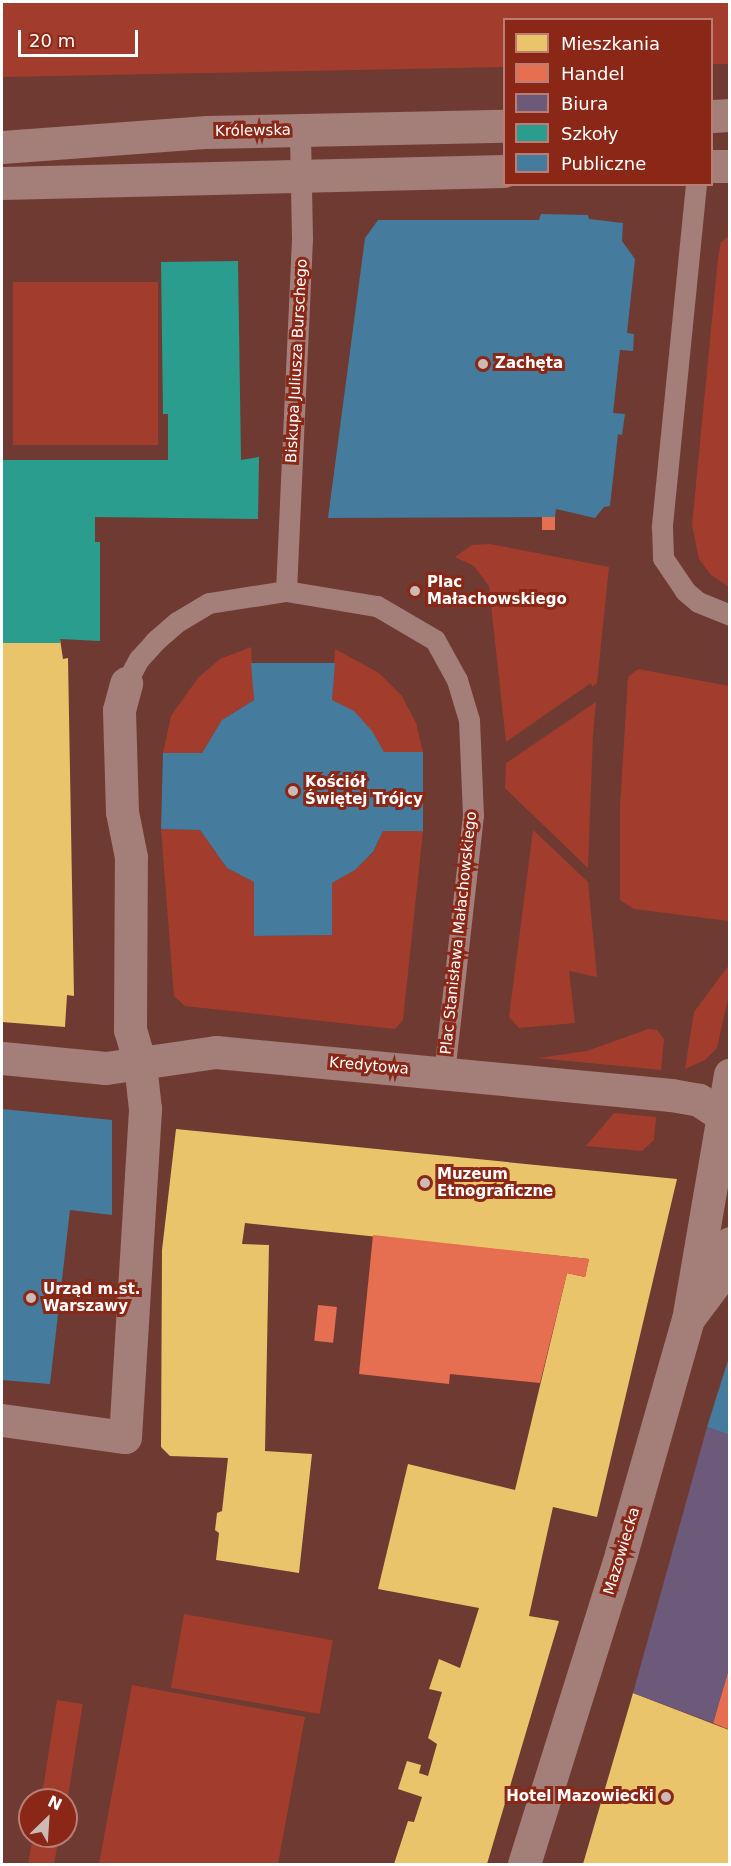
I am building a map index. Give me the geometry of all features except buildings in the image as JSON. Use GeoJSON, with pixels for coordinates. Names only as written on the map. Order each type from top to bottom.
{"type":"FeatureCollection","features":[{"type":"Feature","properties":{"kind":"street"},"geometry":{"type":"LineString","coordinates":[[713,116],[729,115]]}},
{"type":"Feature","properties":{"kind":"street","name":"Królewska"},"geometry":{"type":"LineString","coordinates":[[2,147],[300,130],[503,126]]}},
{"type":"Feature","properties":{"kind":"street"},"geometry":{"type":"LineString","coordinates":[[713,166],[729,166]]}},
{"type":"Feature","properties":{"kind":"street"},"geometry":{"type":"LineString","coordinates":[[2,183],[503,171]]}},
{"type":"Feature","properties":{"kind":"street","name":"Plac Stanisława Małachowskiego"},"geometry":{"type":"LineString","coordinates":[[2,1420],[125,1437],[145,1109],[140,1064],[130,1030],[131,857],[122,812],[119,710],[126,683]]}},
{"type":"Feature","properties":{"kind":"street","name":"Kredytowa"},"geometry":{"type":"LineString","coordinates":[[2,1058],[106,1068],[216,1052],[671,1095],[699,1100],[726,1117]]}},
{"type":"Feature","properties":{"kind":"street"},"geometry":{"type":"LineString","coordinates":[[688,1319],[726,1117],[729,1074]]}},
{"type":"Feature","properties":{"kind":"street","name":"Mazowiecka"},"geometry":{"type":"LineString","coordinates":[[524,1864],[624,1544],[688,1319],[714,1284],[729,1243]]}},
{"type":"Feature","properties":{"kind":"lane","name":"Biskupa Juliusza Burschego"},"geometry":{"type":"LineString","coordinates":[[286,591],[303,238],[300,130]]}},
{"type":"Feature","properties":{"kind":"lane"},"geometry":{"type":"LineString","coordinates":[[696,186],[662,527],[663,558],[685,591],[698,602],[729,615]]}},
{"type":"Feature","properties":{"kind":"lane","name":"Plac Stanisława Małachowskiego"},"geometry":{"type":"LineString","coordinates":[[126,683],[139,659],[155,641],[193,612],[209,603],[286,591],[376,606],[435,640],[457,680],[469,720],[473,815],[444,1073]]}},
{"type":"Feature","properties":{"kind":"shaded area"},"geometry":{"type":"Polygon","coordinates":[[[2,2],[729,2],[729,64],[713,64],[713,18],[503,18],[503,67],[2,77],[2,2]]]}},
{"type":"Feature","properties":{"kind":"shaded area"},"geometry":{"type":"Polygon","coordinates":[[[729,236],[729,587],[711,575],[699,559],[692,525],[718,258],[721,242],[729,236]]]}},
{"type":"Feature","properties":{"kind":"shaded area"},"geometry":{"type":"Polygon","coordinates":[[[13,282],[158,282],[158,445],[13,445],[13,282]]]}},
{"type":"Feature","properties":{"kind":"shaded area"},"geometry":{"type":"Polygon","coordinates":[[[490,544],[609,567],[597,683],[592,687],[591,683],[506,742],[489,586],[474,566],[455,557],[472,545],[490,544]]]}},
{"type":"Feature","properties":{"kind":"shaded area"},"geometry":{"type":"Polygon","coordinates":[[[251,647],[254,700],[222,720],[202,753],[163,753],[171,716],[198,678],[220,659],[251,647]]]}},
{"type":"Feature","properties":{"kind":"shaded area"},"geometry":{"type":"Polygon","coordinates":[[[335,649],[379,673],[402,696],[416,723],[423,752],[384,752],[354,712],[332,700],[335,649]]]}},
{"type":"Feature","properties":{"kind":"shaded area"},"geometry":{"type":"Polygon","coordinates":[[[638,669],[729,686],[729,921],[634,909],[620,900],[620,807],[628,677],[638,669]]]}},
{"type":"Feature","properties":{"kind":"shaded area"},"geometry":{"type":"Polygon","coordinates":[[[596,702],[588,868],[505,788],[506,763],[596,702]]]}},
{"type":"Feature","properties":{"kind":"shaded area"},"geometry":{"type":"Polygon","coordinates":[[[161,829],[200,830],[227,868],[254,882],[254,936],[332,935],[332,883],[355,870],[373,853],[383,831],[423,831],[403,1020],[395,1029],[185,1006],[174,996],[161,829]]]}},
{"type":"Feature","properties":{"kind":"shaded area"},"geometry":{"type":"Polygon","coordinates":[[[533,830],[588,882],[597,977],[569,971],[575,1023],[519,1028],[509,1017],[533,830]]]}},
{"type":"Feature","properties":{"kind":"shaded area"},"geometry":{"type":"Polygon","coordinates":[[[729,965],[729,994],[717,1048],[705,1060],[685,1069],[694,1012],[729,965]]]}},
{"type":"Feature","properties":{"kind":"shaded area"},"geometry":{"type":"Polygon","coordinates":[[[648,1029],[657,1030],[664,1039],[661,1070],[538,1058],[587,1051],[648,1029]]]}},
{"type":"Feature","properties":{"kind":"shaded area"},"geometry":{"type":"Polygon","coordinates":[[[614,1113],[656,1117],[654,1140],[642,1151],[586,1146],[614,1113]]]}},
{"type":"Feature","properties":{"kind":"shaded area"},"geometry":{"type":"Polygon","coordinates":[[[184,1614],[333,1640],[320,1714],[171,1688],[184,1614]]]}},
{"type":"Feature","properties":{"kind":"shaded area"},"geometry":{"type":"Polygon","coordinates":[[[132,1685],[305,1717],[278,1864],[99,1864],[132,1685]]]}},
{"type":"Feature","properties":{"kind":"shaded area"},"geometry":{"type":"Polygon","coordinates":[[[57,1700],[83,1704],[69,1788],[43,1788],[57,1700]]]}},
{"type":"Feature","properties":{"kind":"shaded area"},"geometry":{"type":"Polygon","coordinates":[[[31,1848],[57,1848],[54,1864],[28,1864],[31,1848]]]}},
{"type":"Feature","properties":{"kind":"place","name":"Zachęta"},"geometry":{"type":"Point","coordinates":[483,364]}},
{"type":"Feature","properties":{"kind":"place","name":"Plac Małachowskiego"},"geometry":{"type":"Point","coordinates":[415,591]}},
{"type":"Feature","properties":{"kind":"place","name":"Kościół Świętej Trójcy"},"geometry":{"type":"Point","coordinates":[293,791]}},
{"type":"Feature","properties":{"kind":"place","name":"Muzeum Etnograficzne"},"geometry":{"type":"Point","coordinates":[425,1183]}},
{"type":"Feature","properties":{"kind":"place","name":"Urząd m.st. Warszawy"},"geometry":{"type":"Point","coordinates":[31,1298]}},
{"type":"Feature","properties":{"kind":"place","name":"Hotel Mazowiecki"},"geometry":{"type":"Point","coordinates":[666,1797]}}]}
